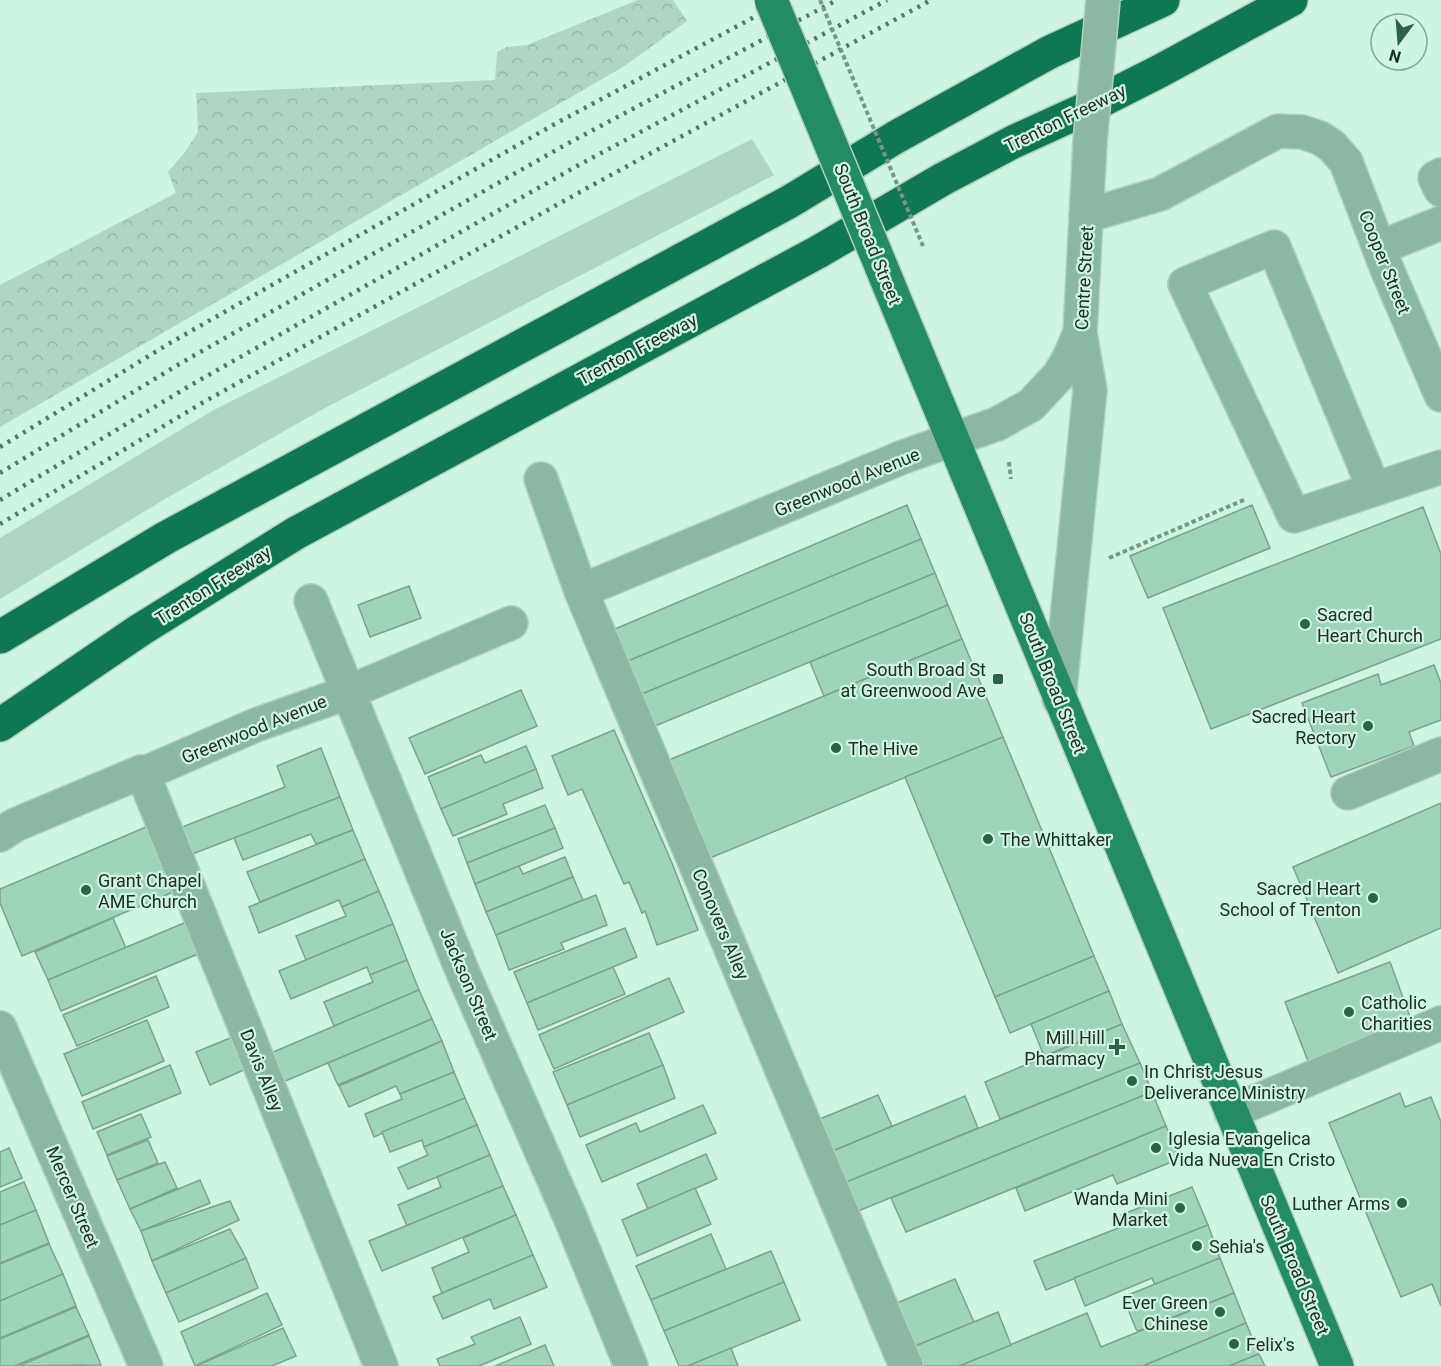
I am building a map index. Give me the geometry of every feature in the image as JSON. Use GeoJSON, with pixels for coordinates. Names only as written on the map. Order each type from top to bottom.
{"type":"FeatureCollection","features":[{"type":"Feature","properties":{"kind":"highway"},"geometry":{"type":"LineString","coordinates":[[0,637],[167,537],[789,202],[896,137],[1050,52],[1163,0]]}},
{"type":"Feature","properties":{"kind":"highway","name":"Trenton Freeway"},"geometry":{"type":"LineString","coordinates":[[0,726],[140,630],[296,533],[818,252],[943,179],[1012,142],[1081,111],[1160,71],[1291,0]]}},
{"type":"Feature","properties":{"kind":"main road","name":"South Broad Street"},"geometry":{"type":"LineString","coordinates":[[771,0],[1337,1366]]}},
{"type":"Feature","properties":{"kind":"street","name":"Centre Street"},"geometry":{"type":"LineString","coordinates":[[1059,699],[1090,390],[1080,333],[1090,142],[1103,0]]}},
{"type":"Feature","properties":{"kind":"street","name":"Cooper Street"},"geometry":{"type":"LineString","coordinates":[[1086,216],[1160,194],[1278,131],[1302,132],[1320,138],[1332,146],[1346,162],[1379,248],[1441,395]]}},
{"type":"Feature","properties":{"kind":"street"},"geometry":{"type":"LineString","coordinates":[[1441,175],[1435,178],[1441,190]]}},
{"type":"Feature","properties":{"kind":"street"},"geometry":{"type":"LineString","coordinates":[[1379,248],[1441,223]]}},
{"type":"Feature","properties":{"kind":"street"},"geometry":{"type":"LineString","coordinates":[[1374,489],[1274,247],[1185,284],[1294,516],[1441,467]]}},
{"type":"Feature","properties":{"kind":"street","name":"Greenwood Avenue"},"geometry":{"type":"LineString","coordinates":[[581,591],[903,457],[997,424],[1031,405],[1059,375],[1070,358],[1080,333]]}},
{"type":"Feature","properties":{"kind":"street","name":"Conovers Alley"},"geometry":{"type":"LineString","coordinates":[[540,479],[581,591],[906,1366]]}},
{"type":"Feature","properties":{"kind":"street","name":"Jackson Street"},"geometry":{"type":"LineString","coordinates":[[311,601],[464,975],[570,1217],[631,1366]]}},
{"type":"Feature","properties":{"kind":"street","name":"Greenwood Avenue"},"geometry":{"type":"LineString","coordinates":[[0,835],[15,825],[141,772],[143,774],[256,725],[349,692],[510,623]]}},
{"type":"Feature","properties":{"kind":"street"},"geometry":{"type":"LineString","coordinates":[[1348,793],[1441,754]]}},
{"type":"Feature","properties":{"kind":"street","name":"Davis Alley"},"geometry":{"type":"LineString","coordinates":[[143,774],[381,1366]]}},
{"type":"Feature","properties":{"kind":"street"},"geometry":{"type":"LineString","coordinates":[[1231,1112],[1441,1023]]}},
{"type":"Feature","properties":{"kind":"street","name":"Mercer Street"},"geometry":{"type":"LineString","coordinates":[[0,1028],[146,1366]]}},
{"type":"Feature","properties":{"kind":"path"},"geometry":{"type":"LineString","coordinates":[[820,0],[923,246]]}},
{"type":"Feature","properties":{"kind":"path"},"geometry":{"type":"LineString","coordinates":[[1009,462],[1011,482]]}},
{"type":"Feature","properties":{"kind":"path"},"geometry":{"type":"LineString","coordinates":[[1110,558],[1214,513]]}},
{"type":"Feature","properties":{"kind":"green space"},"geometry":{"type":"Polygon","coordinates":[[[638,0],[673,0],[687,21],[623,67],[0,427],[0,285],[176,193],[168,172],[198,132],[196,93],[495,80],[497,52],[506,47],[527,45],[638,0]]]}},
{"type":"Feature","properties":{"kind":"green space"},"geometry":{"type":"Polygon","coordinates":[[[752,139],[774,175],[323,409],[165,499],[0,599],[0,538],[212,411],[752,139]]]}},
{"type":"Feature","properties":{"kind":"building"},"geometry":{"type":"Polygon","coordinates":[[[907,505],[921,539],[628,661],[615,629],[907,505]]]}},
{"type":"Feature","properties":{"kind":"building"},"geometry":{"type":"Polygon","coordinates":[[[1252,505],[1270,548],[1148,598],[1130,556],[1252,505]]]}},
{"type":"Feature","properties":{"kind":"building","name":"Sacred Heart Church"},"geometry":{"type":"Polygon","coordinates":[[[1423,507],[1441,554],[1441,639],[1211,729],[1163,608],[1423,507]]]}},
{"type":"Feature","properties":{"kind":"building"},"geometry":{"type":"Polygon","coordinates":[[[921,539],[935,573],[642,694],[628,661],[921,539]]]}},
{"type":"Feature","properties":{"kind":"building"},"geometry":{"type":"Polygon","coordinates":[[[935,573],[948,605],[655,726],[642,694],[935,573]]]}},
{"type":"Feature","properties":{"kind":"building"},"geometry":{"type":"Polygon","coordinates":[[[409,586],[421,618],[370,637],[358,605],[409,586]]]}},
{"type":"Feature","properties":{"kind":"building"},"geometry":{"type":"Polygon","coordinates":[[[948,605],[962,639],[824,696],[810,662],[948,605]]]}},
{"type":"Feature","properties":{"kind":"building","name":"The Hive"},"geometry":{"type":"Polygon","coordinates":[[[962,639],[1003,737],[710,858],[669,760],[962,639]]]}},
{"type":"Feature","properties":{"kind":"building","name":"Sacred Heart Rectory"},"geometry":{"type":"Polygon","coordinates":[[[1434,665],[1441,683],[1441,720],[1409,732],[1414,746],[1331,777],[1302,703],[1378,674],[1381,685],[1434,665]]]}},
{"type":"Feature","properties":{"kind":"building"},"geometry":{"type":"Polygon","coordinates":[[[521,690],[537,726],[425,774],[409,738],[521,690]]]}},
{"type":"Feature","properties":{"kind":"building"},"geometry":{"type":"Polygon","coordinates":[[[614,730],[672,863],[698,930],[657,945],[645,911],[642,913],[629,882],[624,884],[582,789],[568,795],[552,756],[614,730]]]}},
{"type":"Feature","properties":{"kind":"building","name":"The Whittaker"},"geometry":{"type":"Polygon","coordinates":[[[1003,737],[1094,956],[995,997],[905,777],[1003,737]]]}},
{"type":"Feature","properties":{"kind":"building"},"geometry":{"type":"Polygon","coordinates":[[[526,746],[536,769],[441,809],[428,777],[481,755],[485,763],[526,746]]]}},
{"type":"Feature","properties":{"kind":"building"},"geometry":{"type":"Polygon","coordinates":[[[321,748],[340,797],[182,858],[172,831],[285,787],[277,766],[321,748]]]}},
{"type":"Feature","properties":{"kind":"building"},"geometry":{"type":"Polygon","coordinates":[[[536,769],[543,788],[503,804],[507,814],[453,836],[441,809],[536,769]]]}},
{"type":"Feature","properties":{"kind":"building"},"geometry":{"type":"Polygon","coordinates":[[[340,797],[353,830],[316,844],[311,834],[243,860],[234,838],[340,797]]]}},
{"type":"Feature","properties":{"kind":"building","name":"Sacred Heart School of Trenton"},"geometry":{"type":"Polygon","coordinates":[[[1441,803],[1441,928],[1338,973],[1293,867],[1441,803]]]}},
{"type":"Feature","properties":{"kind":"building"},"geometry":{"type":"Polygon","coordinates":[[[545,805],[555,828],[467,863],[458,839],[545,805]]]}},
{"type":"Feature","properties":{"kind":"building","name":"Grant Chapel AME Church"},"geometry":{"type":"Polygon","coordinates":[[[146,827],[173,892],[22,956],[0,903],[0,889],[146,827]]]}},
{"type":"Feature","properties":{"kind":"building"},"geometry":{"type":"Polygon","coordinates":[[[555,828],[563,848],[475,884],[467,863],[555,828]]]}},
{"type":"Feature","properties":{"kind":"building"},"geometry":{"type":"Polygon","coordinates":[[[353,830],[365,859],[260,902],[247,872],[353,830]]]}},
{"type":"Feature","properties":{"kind":"building"},"geometry":{"type":"Polygon","coordinates":[[[565,857],[573,877],[486,912],[475,884],[519,866],[523,874],[565,857]]]}},
{"type":"Feature","properties":{"kind":"building"},"geometry":{"type":"Polygon","coordinates":[[[365,859],[379,891],[342,907],[339,900],[259,933],[249,907],[365,859]]]}},
{"type":"Feature","properties":{"kind":"building"},"geometry":{"type":"Polygon","coordinates":[[[573,877],[583,900],[496,935],[486,912],[573,877]]]}},
{"type":"Feature","properties":{"kind":"building"},"geometry":{"type":"Polygon","coordinates":[[[379,891],[393,924],[306,960],[296,936],[346,916],[342,907],[379,891]]]}},
{"type":"Feature","properties":{"kind":"building"},"geometry":{"type":"Polygon","coordinates":[[[596,895],[607,925],[561,943],[564,949],[509,970],[496,935],[596,895]]]}},
{"type":"Feature","properties":{"kind":"building"},"geometry":{"type":"Polygon","coordinates":[[[113,918],[126,948],[48,980],[35,952],[113,918]]]}},
{"type":"Feature","properties":{"kind":"building"},"geometry":{"type":"Polygon","coordinates":[[[184,923],[198,954],[61,1011],[48,980],[184,923]]]}},
{"type":"Feature","properties":{"kind":"building"},"geometry":{"type":"Polygon","coordinates":[[[393,924],[407,960],[370,975],[367,967],[291,999],[279,971],[393,924]]]}},
{"type":"Feature","properties":{"kind":"building"},"geometry":{"type":"Polygon","coordinates":[[[625,928],[637,957],[527,1003],[514,972],[625,928]]]}},
{"type":"Feature","properties":{"kind":"building"},"geometry":{"type":"Polygon","coordinates":[[[1094,956],[1109,991],[1010,1033],[995,997],[1094,956]]]}},
{"type":"Feature","properties":{"kind":"building"},"geometry":{"type":"Polygon","coordinates":[[[407,960],[419,990],[334,1026],[324,1002],[373,982],[370,975],[407,960]]]}},
{"type":"Feature","properties":{"kind":"building","name":"Catholic Charities"},"geometry":{"type":"Polygon","coordinates":[[[1390,962],[1412,1022],[1308,1061],[1285,1002],[1390,962]]]}},
{"type":"Feature","properties":{"kind":"building"},"geometry":{"type":"Polygon","coordinates":[[[613,967],[625,994],[538,1030],[527,1003],[613,967]]]}},
{"type":"Feature","properties":{"kind":"building"},"geometry":{"type":"Polygon","coordinates":[[[156,976],[169,1007],[77,1046],[63,1015],[156,976]]]}},
{"type":"Feature","properties":{"kind":"building"},"geometry":{"type":"Polygon","coordinates":[[[669,978],[684,1012],[554,1069],[539,1035],[669,978]]]}},
{"type":"Feature","properties":{"kind":"building"},"geometry":{"type":"Polygon","coordinates":[[[419,990],[432,1019],[283,1082],[271,1053],[419,990]]]}},
{"type":"Feature","properties":{"kind":"building"},"geometry":{"type":"Polygon","coordinates":[[[1109,991],[1122,1024],[1044,1056],[1031,1024],[1109,991]]]}},
{"type":"Feature","properties":{"kind":"building"},"geometry":{"type":"Polygon","coordinates":[[[432,1019],[442,1041],[338,1085],[328,1063],[432,1019]]]}},
{"type":"Feature","properties":{"kind":"building"},"geometry":{"type":"Polygon","coordinates":[[[147,1020],[164,1061],[82,1096],[64,1054],[147,1020]]]}},
{"type":"Feature","properties":{"kind":"building"},"geometry":{"type":"Polygon","coordinates":[[[1122,1024],[1140,1063],[1000,1119],[985,1082],[1122,1024]]]}},
{"type":"Feature","properties":{"kind":"building"},"geometry":{"type":"Polygon","coordinates":[[[649,1033],[663,1065],[567,1105],[553,1072],[649,1033]]]}},
{"type":"Feature","properties":{"kind":"building"},"geometry":{"type":"Polygon","coordinates":[[[235,1036],[248,1068],[210,1085],[196,1052],[235,1036]]]}},
{"type":"Feature","properties":{"kind":"building"},"geometry":{"type":"Polygon","coordinates":[[[442,1041],[454,1072],[400,1094],[396,1086],[349,1107],[339,1086],[442,1041]]]}},
{"type":"Feature","properties":{"kind":"building"},"geometry":{"type":"Polygon","coordinates":[[[1140,1063],[1152,1092],[858,1211],[846,1182],[1140,1063]]]}},
{"type":"Feature","properties":{"kind":"building"},"geometry":{"type":"Polygon","coordinates":[[[170,1065],[181,1093],[93,1129],[82,1102],[170,1065]]]}},
{"type":"Feature","properties":{"kind":"building"},"geometry":{"type":"Polygon","coordinates":[[[663,1065],[675,1098],[580,1137],[567,1105],[663,1065]]]}},
{"type":"Feature","properties":{"kind":"building"},"geometry":{"type":"Polygon","coordinates":[[[454,1072],[465,1098],[374,1137],[365,1114],[402,1099],[400,1094],[454,1072]]]}},
{"type":"Feature","properties":{"kind":"building"},"geometry":{"type":"Polygon","coordinates":[[[1152,1092],[1166,1126],[906,1232],[891,1198],[1152,1092]]]}},
{"type":"Feature","properties":{"kind":"building","name":"Luther Arms"},"geometry":{"type":"Polygon","coordinates":[[[1400,1093],[1405,1107],[1431,1097],[1441,1122],[1441,1306],[1432,1284],[1401,1297],[1329,1123],[1400,1093]]]}},
{"type":"Feature","properties":{"kind":"building"},"geometry":{"type":"Polygon","coordinates":[[[878,1095],[892,1126],[833,1151],[820,1119],[878,1095]]]}},
{"type":"Feature","properties":{"kind":"building"},"geometry":{"type":"Polygon","coordinates":[[[965,1096],[978,1128],[846,1182],[833,1151],[965,1096]]]}},
{"type":"Feature","properties":{"kind":"building"},"geometry":{"type":"Polygon","coordinates":[[[465,1098],[477,1125],[424,1147],[422,1140],[390,1152],[382,1132],[465,1098]]]}},
{"type":"Feature","properties":{"kind":"building"},"geometry":{"type":"Polygon","coordinates":[[[703,1105],[716,1133],[602,1182],[586,1145],[636,1123],[640,1132],[703,1105]]]}},
{"type":"Feature","properties":{"kind":"building"},"geometry":{"type":"Polygon","coordinates":[[[141,1114],[151,1137],[107,1155],[97,1132],[141,1114]]]}},
{"type":"Feature","properties":{"kind":"building"},"geometry":{"type":"Polygon","coordinates":[[[477,1125],[490,1155],[408,1189],[398,1168],[428,1155],[424,1147],[477,1125]]]}},
{"type":"Feature","properties":{"kind":"building"},"geometry":{"type":"Polygon","coordinates":[[[1166,1126],[1179,1159],[1117,1184],[1113,1175],[1025,1211],[1016,1188],[1166,1126]]]}},
{"type":"Feature","properties":{"kind":"building"},"geometry":{"type":"Polygon","coordinates":[[[148,1140],[158,1163],[117,1180],[107,1156],[148,1140]]]}},
{"type":"Feature","properties":{"kind":"building"},"geometry":{"type":"Polygon","coordinates":[[[9,1148],[22,1178],[0,1187],[0,1152],[9,1148]]]}},
{"type":"Feature","properties":{"kind":"building"},"geometry":{"type":"Polygon","coordinates":[[[706,1154],[717,1179],[648,1209],[637,1184],[706,1154]]]}},
{"type":"Feature","properties":{"kind":"building"},"geometry":{"type":"Polygon","coordinates":[[[490,1155],[503,1186],[407,1226],[398,1205],[441,1187],[437,1177],[490,1155]]]}},
{"type":"Feature","properties":{"kind":"building"},"geometry":{"type":"Polygon","coordinates":[[[165,1162],[177,1188],[130,1209],[117,1180],[165,1162]]]}},
{"type":"Feature","properties":{"kind":"building"},"geometry":{"type":"Polygon","coordinates":[[[200,1180],[210,1203],[141,1231],[130,1209],[200,1180]]]}},
{"type":"Feature","properties":{"kind":"building"},"geometry":{"type":"Polygon","coordinates":[[[24,1182],[36,1210],[0,1225],[0,1192],[24,1182]]]}},
{"type":"Feature","properties":{"kind":"building"},"geometry":{"type":"Polygon","coordinates":[[[503,1186],[516,1215],[382,1271],[369,1241],[503,1186]]]}},
{"type":"Feature","properties":{"kind":"building"},"geometry":{"type":"Polygon","coordinates":[[[1192,1187],[1208,1225],[1046,1290],[1034,1261],[1126,1225],[1121,1215],[1192,1187]]]}},
{"type":"Feature","properties":{"kind":"building"},"geometry":{"type":"Polygon","coordinates":[[[695,1188],[711,1224],[637,1256],[622,1220],[695,1188]]]}},
{"type":"Feature","properties":{"kind":"building"},"geometry":{"type":"Polygon","coordinates":[[[230,1201],[239,1220],[152,1261],[141,1231],[230,1201]]]}},
{"type":"Feature","properties":{"kind":"building"},"geometry":{"type":"Polygon","coordinates":[[[36,1210],[49,1243],[0,1263],[0,1225],[36,1210]]]}},
{"type":"Feature","properties":{"kind":"building"},"geometry":{"type":"Polygon","coordinates":[[[516,1215],[533,1255],[442,1293],[432,1268],[469,1252],[463,1238],[516,1215]]]}},
{"type":"Feature","properties":{"kind":"building"},"geometry":{"type":"Polygon","coordinates":[[[1208,1225],[1220,1258],[1155,1285],[1152,1278],[1085,1306],[1074,1278],[1208,1225]]]}},
{"type":"Feature","properties":{"kind":"building"},"geometry":{"type":"Polygon","coordinates":[[[230,1229],[246,1258],[166,1293],[152,1261],[230,1229]]]}},
{"type":"Feature","properties":{"kind":"building"},"geometry":{"type":"Polygon","coordinates":[[[711,1234],[726,1269],[651,1300],[636,1266],[711,1234]]]}},
{"type":"Feature","properties":{"kind":"building"},"geometry":{"type":"Polygon","coordinates":[[[49,1244],[63,1274],[0,1301],[0,1264],[49,1244]]]}},
{"type":"Feature","properties":{"kind":"building"},"geometry":{"type":"Polygon","coordinates":[[[771,1251],[784,1282],[664,1331],[651,1300],[771,1251]]]}},
{"type":"Feature","properties":{"kind":"building"},"geometry":{"type":"Polygon","coordinates":[[[533,1255],[547,1287],[494,1309],[490,1299],[443,1319],[433,1297],[533,1255]]]}},
{"type":"Feature","properties":{"kind":"building"},"geometry":{"type":"Polygon","coordinates":[[[246,1258],[258,1288],[179,1322],[166,1293],[246,1258]]]}},
{"type":"Feature","properties":{"kind":"building"},"geometry":{"type":"Polygon","coordinates":[[[1220,1258],[1234,1293],[1138,1331],[1136,1329],[1123,1297],[1220,1258]]]}},
{"type":"Feature","properties":{"kind":"building"},"geometry":{"type":"Polygon","coordinates":[[[63,1274],[76,1306],[0,1338],[0,1301],[63,1274]]]}},
{"type":"Feature","properties":{"kind":"building"},"geometry":{"type":"Polygon","coordinates":[[[955,1279],[974,1322],[913,1347],[892,1305],[955,1279]]]}},
{"type":"Feature","properties":{"kind":"building"},"geometry":{"type":"Polygon","coordinates":[[[784,1282],[800,1320],[688,1366],[679,1366],[664,1331],[784,1282]]]}},
{"type":"Feature","properties":{"kind":"building"},"geometry":{"type":"Polygon","coordinates":[[[267,1293],[282,1325],[195,1366],[181,1332],[267,1293]]]}},
{"type":"Feature","properties":{"kind":"building"},"geometry":{"type":"Polygon","coordinates":[[[1234,1293],[1246,1323],[1143,1366],[959,1366],[1087,1313],[1101,1347],[1234,1293]]]}},
{"type":"Feature","properties":{"kind":"building"},"geometry":{"type":"Polygon","coordinates":[[[76,1307],[89,1335],[15,1366],[0,1366],[0,1339],[76,1307]]]}},
{"type":"Feature","properties":{"kind":"building"},"geometry":{"type":"Polygon","coordinates":[[[998,1312],[1011,1345],[959,1366],[921,1366],[913,1347],[998,1312]]]}},
{"type":"Feature","properties":{"kind":"building"},"geometry":{"type":"Polygon","coordinates":[[[520,1317],[531,1344],[479,1366],[440,1366],[437,1359],[475,1344],[471,1337],[520,1317]]]}},
{"type":"Feature","properties":{"kind":"building"},"geometry":{"type":"Polygon","coordinates":[[[1246,1323],[1259,1354],[1229,1366],[1143,1366],[1246,1323]]]}},
{"type":"Feature","properties":{"kind":"building"},"geometry":{"type":"Polygon","coordinates":[[[283,1328],[296,1356],[272,1366],[196,1366],[283,1328]]]}},
{"type":"Feature","properties":{"kind":"building"},"geometry":{"type":"Polygon","coordinates":[[[89,1336],[101,1365],[19,1366],[89,1336]]]}},
{"type":"Feature","properties":{"kind":"building"},"geometry":{"type":"Polygon","coordinates":[[[545,1345],[554,1366],[495,1366],[545,1345]]]}},
{"type":"Feature","properties":{"kind":"building"},"geometry":{"type":"Polygon","coordinates":[[[731,1348],[738,1366],[688,1366],[731,1348]]]}},
{"type":"Feature","properties":{"kind":"building"},"geometry":{"type":"Polygon","coordinates":[[[1259,1354],[1265,1366],[1229,1366],[1259,1354]]]}},
{"type":"Feature","properties":{"kind":"railway"},"geometry":{"type":"LineString","coordinates":[[0,447],[170,343],[553,125],[786,0]]}},
{"type":"Feature","properties":{"kind":"railway"},"geometry":{"type":"LineString","coordinates":[[0,473],[181,363],[565,145],[837,0]]}},
{"type":"Feature","properties":{"kind":"railway"},"geometry":{"type":"LineString","coordinates":[[0,500],[191,385],[577,166],[887,0]]}},
{"type":"Feature","properties":{"kind":"railway"},"geometry":{"type":"LineString","coordinates":[[0,524],[202,403],[589,187],[931,0]]}},
{"type":"Feature","properties":{"kind":"place","name":"Sacred Heart Church"},"geometry":{"type":"Point","coordinates":[1305,624]}},
{"type":"Feature","properties":{"kind":"place","name":"South Broad St at Greenwood Ave"},"geometry":{"type":"Point","coordinates":[998,679]}},
{"type":"Feature","properties":{"kind":"place","name":"Sacred Heart Rectory"},"geometry":{"type":"Point","coordinates":[1368,726]}},
{"type":"Feature","properties":{"kind":"place","name":"The Hive"},"geometry":{"type":"Point","coordinates":[836,748]}},
{"type":"Feature","properties":{"kind":"place","name":"The Whittaker"},"geometry":{"type":"Point","coordinates":[988,839]}},
{"type":"Feature","properties":{"kind":"place","name":"Grant Chapel AME Church"},"geometry":{"type":"Point","coordinates":[86,890]}},
{"type":"Feature","properties":{"kind":"place","name":"Sacred Heart School of Trenton"},"geometry":{"type":"Point","coordinates":[1373,898]}},
{"type":"Feature","properties":{"kind":"place","name":"Catholic Charities"},"geometry":{"type":"Point","coordinates":[1349,1012]}},
{"type":"Feature","properties":{"kind":"place","name":"Mill Hill Pharmacy"},"geometry":{"type":"Point","coordinates":[1117,1047]}},
{"type":"Feature","properties":{"kind":"place","name":"In Christ Jesus Deliverance Ministry"},"geometry":{"type":"Point","coordinates":[1132,1081]}},
{"type":"Feature","properties":{"kind":"place","name":"Iglesia Evangelica Vida Nueva En Cristo"},"geometry":{"type":"Point","coordinates":[1156,1148]}},
{"type":"Feature","properties":{"kind":"place","name":"Luther Arms"},"geometry":{"type":"Point","coordinates":[1402,1203]}},
{"type":"Feature","properties":{"kind":"place","name":"Wanda Mini Market"},"geometry":{"type":"Point","coordinates":[1180,1208]}},
{"type":"Feature","properties":{"kind":"place","name":"Sehia's"},"geometry":{"type":"Point","coordinates":[1197,1246]}},
{"type":"Feature","properties":{"kind":"place","name":"Ever Green Chinese"},"geometry":{"type":"Point","coordinates":[1220,1312]}},
{"type":"Feature","properties":{"kind":"place","name":"Felix's"},"geometry":{"type":"Point","coordinates":[1234,1344]}}]}
